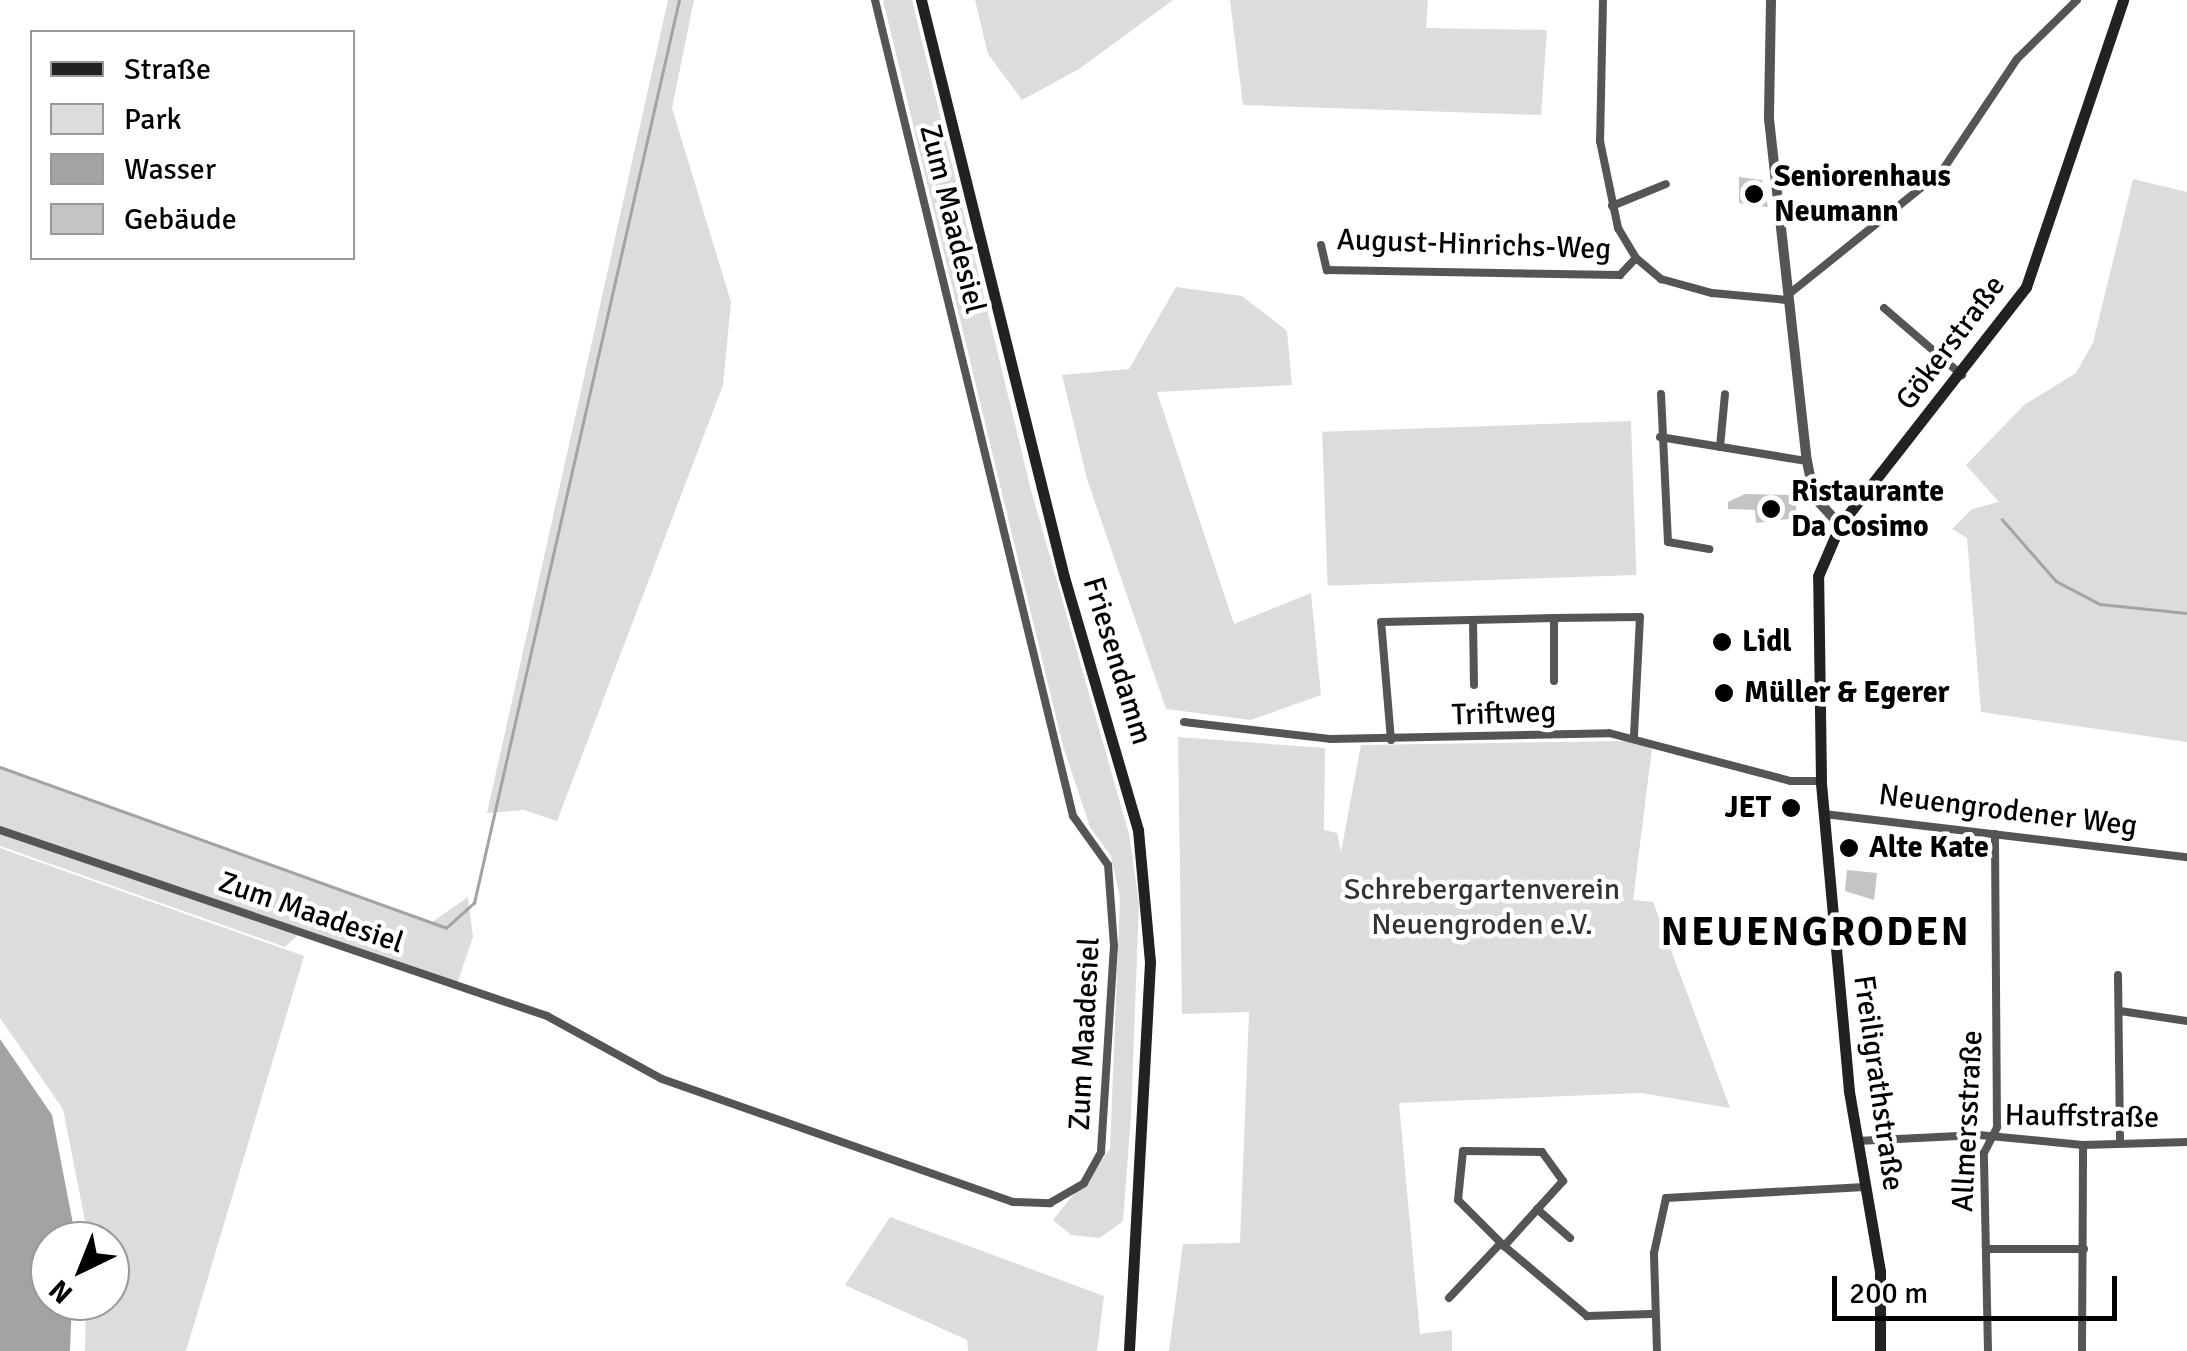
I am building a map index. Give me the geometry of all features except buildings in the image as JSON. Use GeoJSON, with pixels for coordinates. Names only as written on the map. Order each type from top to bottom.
{"type":"FeatureCollection","features":[{"type":"Feature","properties":{"kind":"main road","name":"Friesendamm"},"geometry":{"type":"LineString","coordinates":[[921,0],[1064,577],[1138,830],[1150,981],[1129,1351]]}},
{"type":"Feature","properties":{"kind":"main road","name":"Gökerstraße"},"geometry":{"type":"LineString","coordinates":[[1840,525],[1962,375],[2034,271],[2123,0]]}},
{"type":"Feature","properties":{"kind":"main road","name":"Freiligrathstraße"},"geometry":{"type":"LineString","coordinates":[[1840,525],[1822,562],[1816,602],[1821,781],[1857,1140],[1880,1270],[1880,1351]]}},
{"type":"Feature","properties":{"kind":"street","name":"Zum Maadesiel"},"geometry":{"type":"LineString","coordinates":[[0,830],[547,1016],[662,1078],[1012,1202],[1050,1203],[1084,1182],[1101,1152],[1114,946],[1108,865],[1073,816],[875,0]]}},
{"type":"Feature","properties":{"kind":"street"},"geometry":{"type":"LineString","coordinates":[[1603,0],[1600,141],[1612,206],[1636,258],[1661,279],[1712,294],[1786,298],[1942,171],[2018,59],[2076,0]]}},
{"type":"Feature","properties":{"kind":"street"},"geometry":{"type":"LineString","coordinates":[[1771,0],[1770,119],[1786,298],[1807,462],[1814,497],[1840,525]]}},
{"type":"Feature","properties":{"kind":"street"},"geometry":{"type":"LineString","coordinates":[[1612,206],[1666,184]]}},
{"type":"Feature","properties":{"kind":"street","name":"August-Hinrichs-Weg"},"geometry":{"type":"LineString","coordinates":[[1321,245],[1327,270],[1620,275],[1636,258]]}},
{"type":"Feature","properties":{"kind":"street"},"geometry":{"type":"LineString","coordinates":[[1884,308],[1962,375]]}},
{"type":"Feature","properties":{"kind":"street"},"geometry":{"type":"LineString","coordinates":[[1661,394],[1660,438],[1668,542],[1710,550]]}},
{"type":"Feature","properties":{"kind":"street"},"geometry":{"type":"LineString","coordinates":[[1720,447],[1726,394]]}},
{"type":"Feature","properties":{"kind":"street"},"geometry":{"type":"LineString","coordinates":[[1660,438],[1807,462]]}},
{"type":"Feature","properties":{"kind":"street"},"geometry":{"type":"LineString","coordinates":[[1390,740],[1381,622],[1554,618],[1640,617],[1634,736]]}},
{"type":"Feature","properties":{"kind":"street"},"geometry":{"type":"LineString","coordinates":[[1554,618],[1554,681]]}},
{"type":"Feature","properties":{"kind":"street"},"geometry":{"type":"LineString","coordinates":[[1473,620],[1474,684]]}},
{"type":"Feature","properties":{"kind":"street","name":"Triftweg"},"geometry":{"type":"LineString","coordinates":[[1184,722],[1390,740],[1634,736],[1791,780],[1821,781]]}},
{"type":"Feature","properties":{"kind":"street","name":"Neuengrodener Weg"},"geometry":{"type":"LineString","coordinates":[[1824,814],[2187,857]]}},
{"type":"Feature","properties":{"kind":"street","name":"Allmersstraße"},"geometry":{"type":"LineString","coordinates":[[1988,1351],[1984,1153],[1991,1138],[1995,834]]}},
{"type":"Feature","properties":{"kind":"street"},"geometry":{"type":"LineString","coordinates":[[2118,976],[2120,1142]]}},
{"type":"Feature","properties":{"kind":"street"},"geometry":{"type":"LineString","coordinates":[[2120,1011],[2187,1020]]}},
{"type":"Feature","properties":{"kind":"street","name":"Hauffstraße"},"geometry":{"type":"LineString","coordinates":[[1857,1140],[1991,1138],[2083,1145],[2187,1142]]}},
{"type":"Feature","properties":{"kind":"street"},"geometry":{"type":"LineString","coordinates":[[2082,1351],[2083,1145]]}},
{"type":"Feature","properties":{"kind":"street"},"geometry":{"type":"LineString","coordinates":[[1449,1298],[1501,1245],[1537,1209],[1563,1181],[1542,1152],[1458,1155],[1462,1210],[1501,1245],[1587,1316],[1651,1314]]}},
{"type":"Feature","properties":{"kind":"street"},"geometry":{"type":"LineString","coordinates":[[1657,1351],[1651,1314],[1658,1213],[1666,1198],[1865,1186]]}},
{"type":"Feature","properties":{"kind":"street"},"geometry":{"type":"LineString","coordinates":[[1537,1209],[1570,1238]]}},
{"type":"Feature","properties":{"kind":"street"},"geometry":{"type":"LineString","coordinates":[[1986,1249],[2084,1250]]}},
{"type":"Feature","properties":{"kind":"green space"},"geometry":{"type":"Polygon","coordinates":[[[668,0],[694,0],[672,108],[731,302],[723,385],[557,821],[524,810],[487,813],[668,0]]]}},
{"type":"Feature","properties":{"kind":"green space"},"geometry":{"type":"Polygon","coordinates":[[[883,0],[912,0],[1031,490],[1129,834],[1139,902],[1131,1116],[1123,1221],[1100,1238],[1071,1235],[1053,1220],[1110,1149],[1120,898],[1111,856],[1090,827],[1063,746],[883,0]]]}},
{"type":"Feature","properties":{"kind":"green space"},"geometry":{"type":"Polygon","coordinates":[[[975,0],[1173,0],[1079,69],[1022,100],[988,54],[975,0]]]}},
{"type":"Feature","properties":{"kind":"green space"},"geometry":{"type":"Polygon","coordinates":[[[1230,0],[1428,0],[1426,28],[1547,30],[1541,115],[1243,105],[1230,0]]]}},
{"type":"Feature","properties":{"kind":"green space"},"geometry":{"type":"Polygon","coordinates":[[[2133,179],[2187,192],[2187,742],[1981,712],[1967,538],[1952,529],[1972,509],[1999,502],[1966,465],[2024,405],[2076,373],[2093,343],[2133,179]]]}},
{"type":"Feature","properties":{"kind":"green space"},"geometry":{"type":"Polygon","coordinates":[[[1176,287],[1242,296],[1287,331],[1292,385],[1157,392],[1234,624],[1311,593],[1321,695],[1251,720],[1166,709],[1087,479],[1062,375],[1129,369],[1176,287]]]}},
{"type":"Feature","properties":{"kind":"green space"},"geometry":{"type":"Polygon","coordinates":[[[1631,421],[1636,575],[1328,586],[1322,432],[1631,421]]]}},
{"type":"Feature","properties":{"kind":"green space","name":"Schrebergartenverein Neuengroden e.V."},"geometry":{"type":"Polygon","coordinates":[[[1178,737],[1325,748],[1324,830],[1337,833],[1341,852],[1361,745],[1627,741],[1652,748],[1633,900],[1653,902],[1730,1108],[1641,1093],[1399,1103],[1420,1334],[1452,1330],[1452,1351],[1169,1351],[1183,1244],[1240,1243],[1249,1012],[1182,1014],[1178,737]]]}},
{"type":"Feature","properties":{"kind":"green space"},"geometry":{"type":"Polygon","coordinates":[[[0,766],[432,922],[468,897],[473,937],[457,984],[304,929],[285,947],[0,846],[0,766]]]}},
{"type":"Feature","properties":{"kind":"green space"},"geometry":{"type":"Polygon","coordinates":[[[0,848],[304,956],[186,1351],[85,1351],[86,1321],[130,1321],[130,1221],[85,1221],[63,1109],[0,1018],[0,848]]]}},
{"type":"Feature","properties":{"kind":"green space"},"geometry":{"type":"Polygon","coordinates":[[[890,1217],[1104,1296],[1097,1351],[968,1351],[967,1340],[845,1285],[890,1217]]]}},
{"type":"Feature","properties":{"kind":"water"},"geometry":{"type":"Polygon","coordinates":[[[0,1039],[52,1115],[72,1221],[30,1221],[30,1321],[71,1321],[70,1351],[0,1351],[0,1039]]]}},
{"type":"Feature","properties":{"kind":"waterway"},"geometry":{"type":"LineString","coordinates":[[0,767],[446,928],[474,903],[679,0]]}},
{"type":"Feature","properties":{"kind":"waterway"},"geometry":{"type":"LineString","coordinates":[[2002,519],[2056,581],[2100,604],[2187,613]]}},
{"type":"Feature","properties":{"kind":"place","name":"Seniorenhaus Neumann"},"geometry":{"type":"Point","coordinates":[1754,194]}},
{"type":"Feature","properties":{"kind":"place","name":"Ristaurante Da Cosimo"},"geometry":{"type":"Point","coordinates":[1771,509]}},
{"type":"Feature","properties":{"kind":"place","name":"Lidl"},"geometry":{"type":"Point","coordinates":[1722,642]}},
{"type":"Feature","properties":{"kind":"place","name":"Müller & Egerer"},"geometry":{"type":"Point","coordinates":[1724,693]}},
{"type":"Feature","properties":{"kind":"place","name":"JET"},"geometry":{"type":"Point","coordinates":[1791,808]}},
{"type":"Feature","properties":{"kind":"place","name":"Alte Kate"},"geometry":{"type":"Point","coordinates":[1849,848]}},
{"type":"Feature","properties":{"kind":"district","name":"NEUENGRODEN"},"geometry":{"type":"Point","coordinates":[1816,932]}}]}
